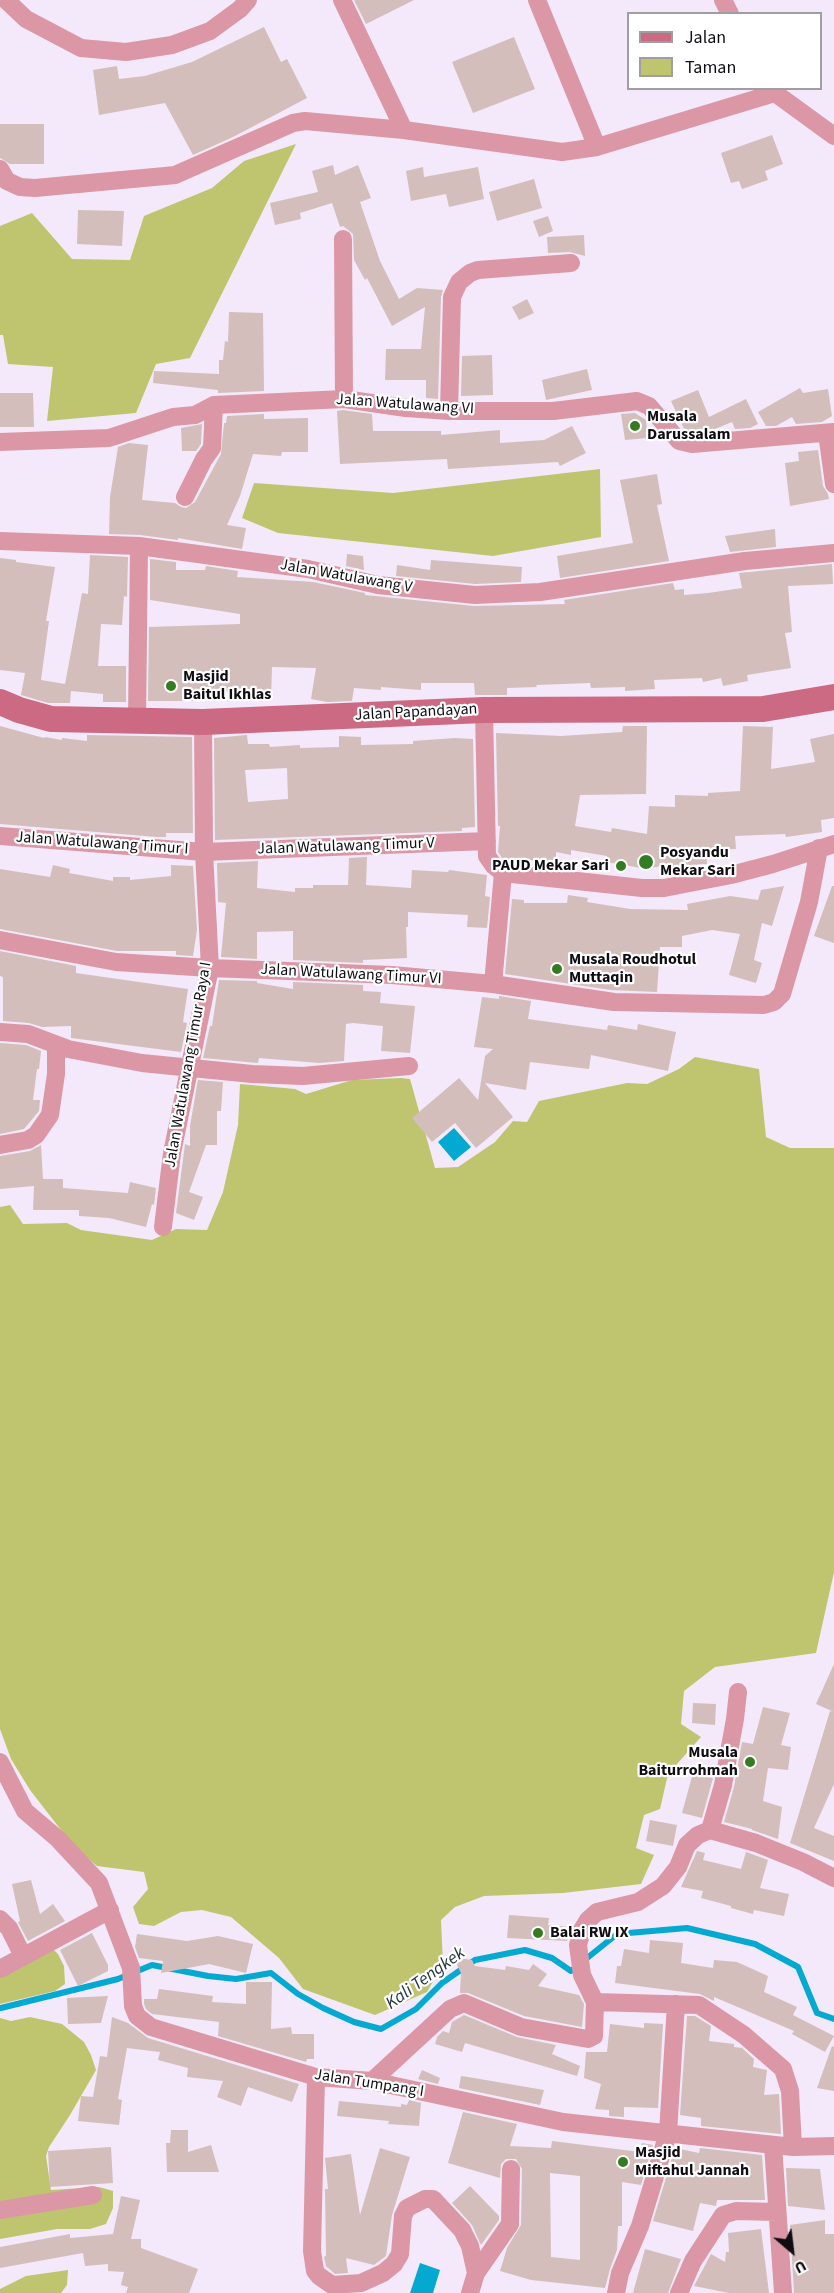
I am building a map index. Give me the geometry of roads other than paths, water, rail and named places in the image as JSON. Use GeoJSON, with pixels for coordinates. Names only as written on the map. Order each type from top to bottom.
{"type":"FeatureCollection","features":[{"type":"Feature","properties":{"kind":"main road","name":"Jalan Papandayan"},"geometry":{"type":"LineString","coordinates":[[0,702],[51,719],[203,722],[484,710],[763,709],[834,697]]}},
{"type":"Feature","properties":{"kind":"street"},"geometry":{"type":"LineString","coordinates":[[6,0],[26,19],[81,48],[126,52],[172,45],[210,31],[240,9],[248,0]]}},
{"type":"Feature","properties":{"kind":"street"},"geometry":{"type":"LineString","coordinates":[[342,0],[404,130]]}},
{"type":"Feature","properties":{"kind":"street"},"geometry":{"type":"LineString","coordinates":[[537,0],[597,147]]}},
{"type":"Feature","properties":{"kind":"street"},"geometry":{"type":"LineString","coordinates":[[0,169],[8,181],[20,187],[34,188],[165,176],[175,174],[293,123],[305,121],[404,130],[562,152],[597,147],[774,91],[834,136]]}},
{"type":"Feature","properties":{"kind":"street"},"geometry":{"type":"LineString","coordinates":[[343,239],[344,399]]}},
{"type":"Feature","properties":{"kind":"street"},"geometry":{"type":"LineString","coordinates":[[449,411],[452,297],[459,282],[478,270],[571,263]]}},
{"type":"Feature","properties":{"kind":"street","name":"Jalan Watulawang VI"},"geometry":{"type":"LineString","coordinates":[[0,442],[109,438],[173,417],[195,415],[214,405],[344,399],[406,408],[449,411],[553,411],[637,401],[649,406],[679,441],[692,444],[830,433]]}},
{"type":"Feature","properties":{"kind":"street"},"geometry":{"type":"LineString","coordinates":[[185,497],[212,448],[214,405]]}},
{"type":"Feature","properties":{"kind":"street"},"geometry":{"type":"LineString","coordinates":[[830,433],[834,484]]}},
{"type":"Feature","properties":{"kind":"street","name":"Jalan Watulawang V"},"geometry":{"type":"LineString","coordinates":[[0,542],[139,546],[308,569],[378,585],[475,595],[540,592],[745,561],[834,553]]}},
{"type":"Feature","properties":{"kind":"street"},"geometry":{"type":"LineString","coordinates":[[138,720],[139,546]]}},
{"type":"Feature","properties":{"kind":"street"},"geometry":{"type":"LineString","coordinates":[[484,710],[487,856],[503,873],[642,888],[664,888],[773,864],[826,846]]}},
{"type":"Feature","properties":{"kind":"street","name":"Jalan Watulawang Timur Raya I"},"geometry":{"type":"LineString","coordinates":[[163,1227],[172,1153],[210,969],[204,852],[203,722]]}},
{"type":"Feature","properties":{"kind":"street","name":"Jalan Watulawang Timur I"},"geometry":{"type":"LineString","coordinates":[[0,836],[204,852]]}},
{"type":"Feature","properties":{"kind":"street","name":"Jalan Watulawang Timur V"},"geometry":{"type":"LineString","coordinates":[[204,852],[487,841]]}},
{"type":"Feature","properties":{"kind":"street","name":"Jalan Watulawang Timur VI"},"geometry":{"type":"LineString","coordinates":[[0,940],[116,962],[210,969],[392,975],[493,984],[583,998],[642,1004],[764,1005],[774,1002],[782,994],[826,846]]}},
{"type":"Feature","properties":{"kind":"street"},"geometry":{"type":"LineString","coordinates":[[493,984],[503,873]]}},
{"type":"Feature","properties":{"kind":"street"},"geometry":{"type":"LineString","coordinates":[[0,1032],[28,1034],[87,1054],[142,1063],[252,1074],[303,1076],[409,1066]]}},
{"type":"Feature","properties":{"kind":"street"},"geometry":{"type":"LineString","coordinates":[[0,1145],[28,1140],[36,1135],[50,1115],[57,1074],[56,1045]]}},
{"type":"Feature","properties":{"kind":"street"},"geometry":{"type":"LineString","coordinates":[[710,1830],[725,1774],[738,1692]]}},
{"type":"Feature","properties":{"kind":"street","name":"Jalan Tumpang I"},"geometry":{"type":"LineString","coordinates":[[0,1762],[7,1792],[58,1839],[99,1883],[131,1968],[133,2006],[137,2016],[151,2027],[316,2078],[372,2081],[563,2122],[793,2147],[834,2146]]}},
{"type":"Feature","properties":{"kind":"street"},"geometry":{"type":"LineString","coordinates":[[372,2081],[458,2004],[464,2003],[521,2027],[588,2039],[594,2036],[595,2002],[582,1975],[578,1946],[582,1929],[597,1912],[638,1902],[654,1894],[678,1867],[687,1845],[698,1835],[710,1830],[781,1852],[834,1878]]}},
{"type":"Feature","properties":{"kind":"street"},"geometry":{"type":"LineString","coordinates":[[0,1969],[110,1910]]}},
{"type":"Feature","properties":{"kind":"street"},"geometry":{"type":"LineString","coordinates":[[0,1919],[9,1928],[24,1956]]}},
{"type":"Feature","properties":{"kind":"street"},"geometry":{"type":"LineString","coordinates":[[595,2002],[699,2005],[744,2035],[783,2069],[790,2091],[793,2147]]}},
{"type":"Feature","properties":{"kind":"street"},"geometry":{"type":"LineString","coordinates":[[616,2293],[620,2272],[640,2226],[668,2133],[676,2004]]}},
{"type":"Feature","properties":{"kind":"street"},"geometry":{"type":"LineString","coordinates":[[316,2078],[312,2251],[315,2271],[323,2281],[332,2285],[361,2283],[383,2273],[394,2264],[400,2254],[403,2216],[407,2208],[425,2199],[433,2199],[462,2230],[473,2254],[476,2273]]}},
{"type":"Feature","properties":{"kind":"street"},"geometry":{"type":"LineString","coordinates":[[773,2145],[783,2293]]}},
{"type":"Feature","properties":{"kind":"street"},"geometry":{"type":"LineString","coordinates":[[470,2293],[476,2273],[510,2224],[511,2169]]}},
{"type":"Feature","properties":{"kind":"street"},"geometry":{"type":"LineString","coordinates":[[0,2210],[93,2195]]}},
{"type":"Feature","properties":{"kind":"street"},"geometry":{"type":"LineString","coordinates":[[679,2293],[693,2261],[723,2215],[736,2211],[777,2212]]}},
{"type":"Feature","properties":{"kind":"water"},"geometry":{"type":"Polygon","coordinates":[[[454,1128],[471,1147],[454,1161],[438,1142],[454,1128]]]}},
{"type":"Feature","properties":{"kind":"water"},"geometry":{"type":"Polygon","coordinates":[[[420,2263],[440,2270],[433,2293],[410,2293],[420,2263]]]}},
{"type":"Feature","properties":{"kind":"waterway","name":"Kali Tengkek"},"geometry":{"type":"LineString","coordinates":[[1,2008],[118,1979],[152,1965],[236,1979],[271,1973],[298,1994],[323,2008],[354,2022],[381,2029],[416,2009],[442,1983],[475,1960],[525,1950],[552,1958],[571,1971],[617,1934],[687,1928],[755,1944],[798,1967],[817,2013],[834,2019]]}},
{"type":"Feature","properties":{"kind":"place","name":"Musala Darussalam"},"geometry":{"type":"Point","coordinates":[635,426]}},
{"type":"Feature","properties":{"kind":"place","name":"Masjid Baitul Ikhlas"},"geometry":{"type":"Point","coordinates":[171,686]}},
{"type":"Feature","properties":{"kind":"place","name":"Posyandu Mekar Sari"},"geometry":{"type":"Point","coordinates":[646,862]}},
{"type":"Feature","properties":{"kind":"place","name":"PAUD Mekar Sari"},"geometry":{"type":"Point","coordinates":[621,866]}},
{"type":"Feature","properties":{"kind":"place","name":"Musala Roudhotul Muttaqin"},"geometry":{"type":"Point","coordinates":[557,969]}},
{"type":"Feature","properties":{"kind":"place","name":"Musala Baiturrohmah"},"geometry":{"type":"Point","coordinates":[750,1762]}},
{"type":"Feature","properties":{"kind":"place","name":"Balai RW IX"},"geometry":{"type":"Point","coordinates":[538,1933]}},
{"type":"Feature","properties":{"kind":"place","name":"Masjid Miftahul Jannah"},"geometry":{"type":"Point","coordinates":[623,2162]}}]}
